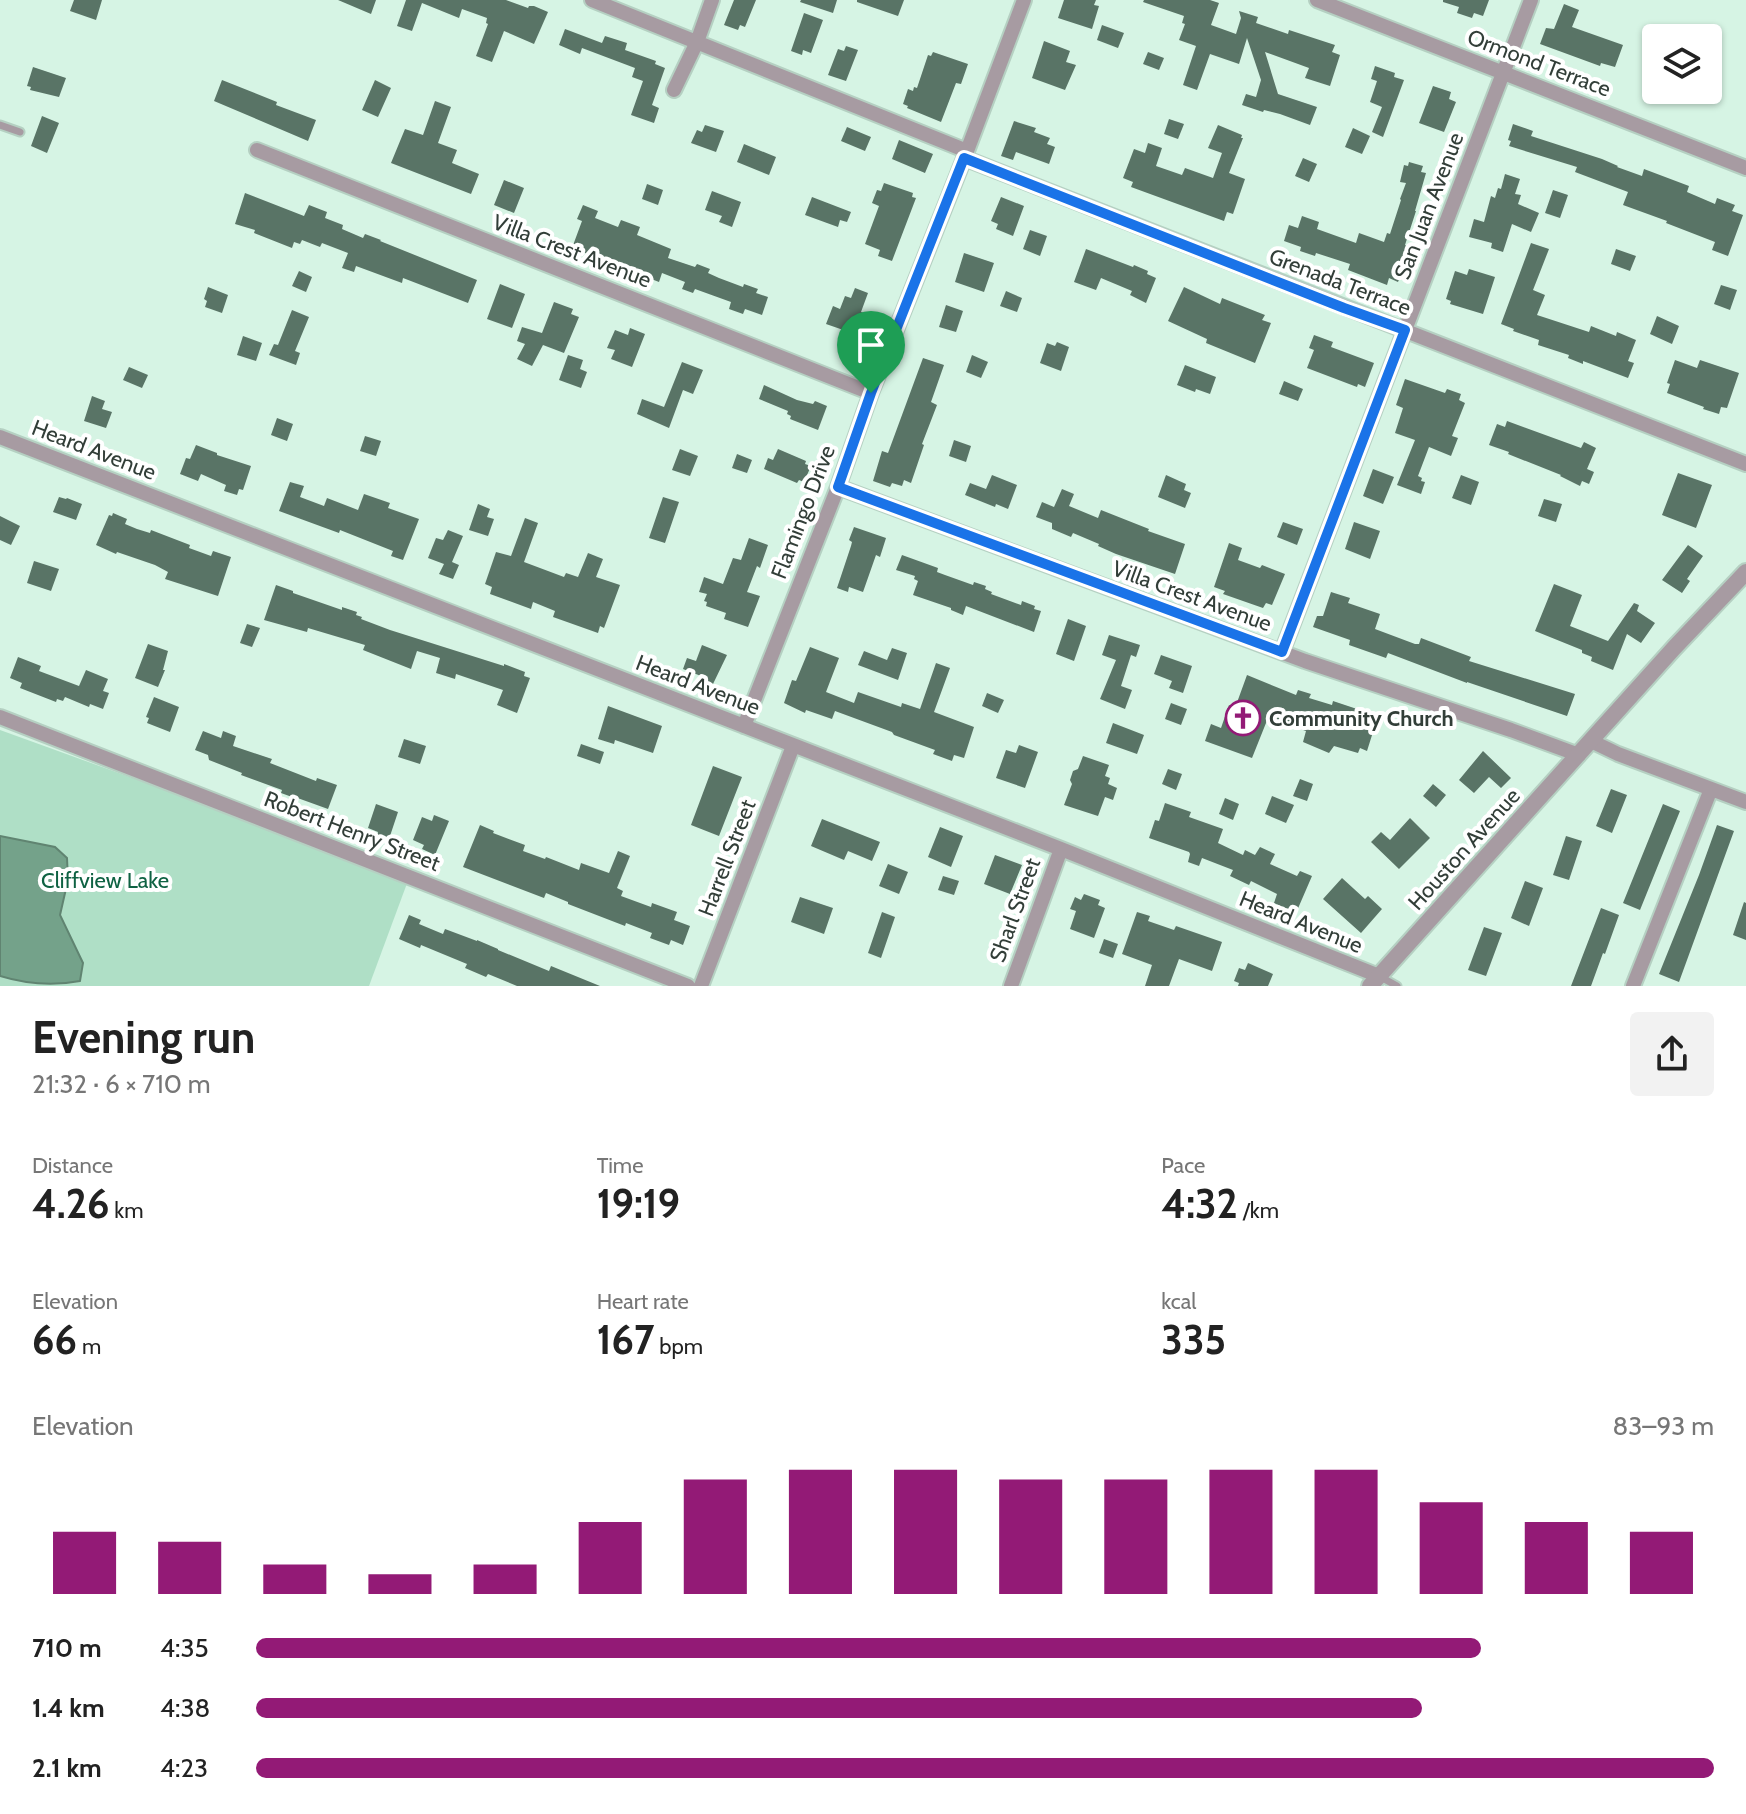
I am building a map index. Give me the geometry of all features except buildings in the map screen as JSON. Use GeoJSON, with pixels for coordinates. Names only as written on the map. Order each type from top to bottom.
{"type":"FeatureCollection","features":[{"type":"Feature","properties":{"kind":"street","name":"Grenada Terrace"},"geometry":{"type":"LineString","coordinates":[[592,0],[1329,302],[1746,464]]}},
{"type":"Feature","properties":{"kind":"street"},"geometry":{"type":"LineString","coordinates":[[674,90],[697,42],[712,0]]}},
{"type":"Feature","properties":{"kind":"street","name":"Flamingo Drive"},"geometry":{"type":"LineString","coordinates":[[744,726],[1024,0]]}},
{"type":"Feature","properties":{"kind":"street","name":"Ormond Terrace"},"geometry":{"type":"LineString","coordinates":[[1317,0],[1746,168]]}},
{"type":"Feature","properties":{"kind":"street","name":"San Juan Avenue"},"geometry":{"type":"LineString","coordinates":[[1282,652],[1531,0]]}},
{"type":"Feature","properties":{"kind":"street","name":"Villa Crest Avenue"},"geometry":{"type":"LineString","coordinates":[[257,150],[871,393]]}},
{"type":"Feature","properties":{"kind":"street","name":"Heard Avenue"},"geometry":{"type":"LineString","coordinates":[[0,437],[1061,849],[1374,981]]}},
{"type":"Feature","properties":{"kind":"street","name":"Villa Crest Avenue"},"geometry":{"type":"LineString","coordinates":[[838,487],[1282,652],[1579,755]]}},
{"type":"Feature","properties":{"kind":"street","name":"Houston Avenue"},"geometry":{"type":"LineString","coordinates":[[1374,981],[1746,572]]}},
{"type":"Feature","properties":{"kind":"street","name":"Robert Henry Street"},"geometry":{"type":"LineString","coordinates":[[0,717],[688,986]]}},
{"type":"Feature","properties":{"kind":"street"},"geometry":{"type":"LineString","coordinates":[[1591,741],[1746,802]]}},
{"type":"Feature","properties":{"kind":"street","name":"Harrell Street"},"geometry":{"type":"LineString","coordinates":[[701,986],[793,746]]}},
{"type":"Feature","properties":{"kind":"street"},"geometry":{"type":"LineString","coordinates":[[1633,986],[1711,789]]}},
{"type":"Feature","properties":{"kind":"street","name":"Sharl Street"},"geometry":{"type":"LineString","coordinates":[[1011,986],[1061,849]]}},
{"type":"Feature","properties":{"kind":"lane"},"geometry":{"type":"LineString","coordinates":[[0,125],[20,132]]}},
{"type":"Feature","properties":{"kind":"lane"},"geometry":{"type":"LineString","coordinates":[[1374,981],[1397,986]]}},
{"type":"Feature","properties":{"kind":"green space","name":"Cliffview Lake"},"geometry":{"type":"Polygon","coordinates":[[[0,730],[409,878],[369,986],[0,986],[0,730]]]}},
{"type":"Feature","properties":{"kind":"shaded area"},"geometry":{"type":"Polygon","coordinates":[[[0,836],[55,847],[67,858],[68,880],[60,915],[83,963],[80,981],[40,983],[0,976],[0,836]]]}},
{"type":"Feature","properties":{"kind":"place","name":"Community Church"},"geometry":{"type":"Point","coordinates":[1243,718]}},
{"type":"Feature","properties":{"kind":"route"},"geometry":{"type":"LineString","coordinates":[[964,158],[1405,330],[1282,652],[838,487],[871,393],[964,158]]}}]}
